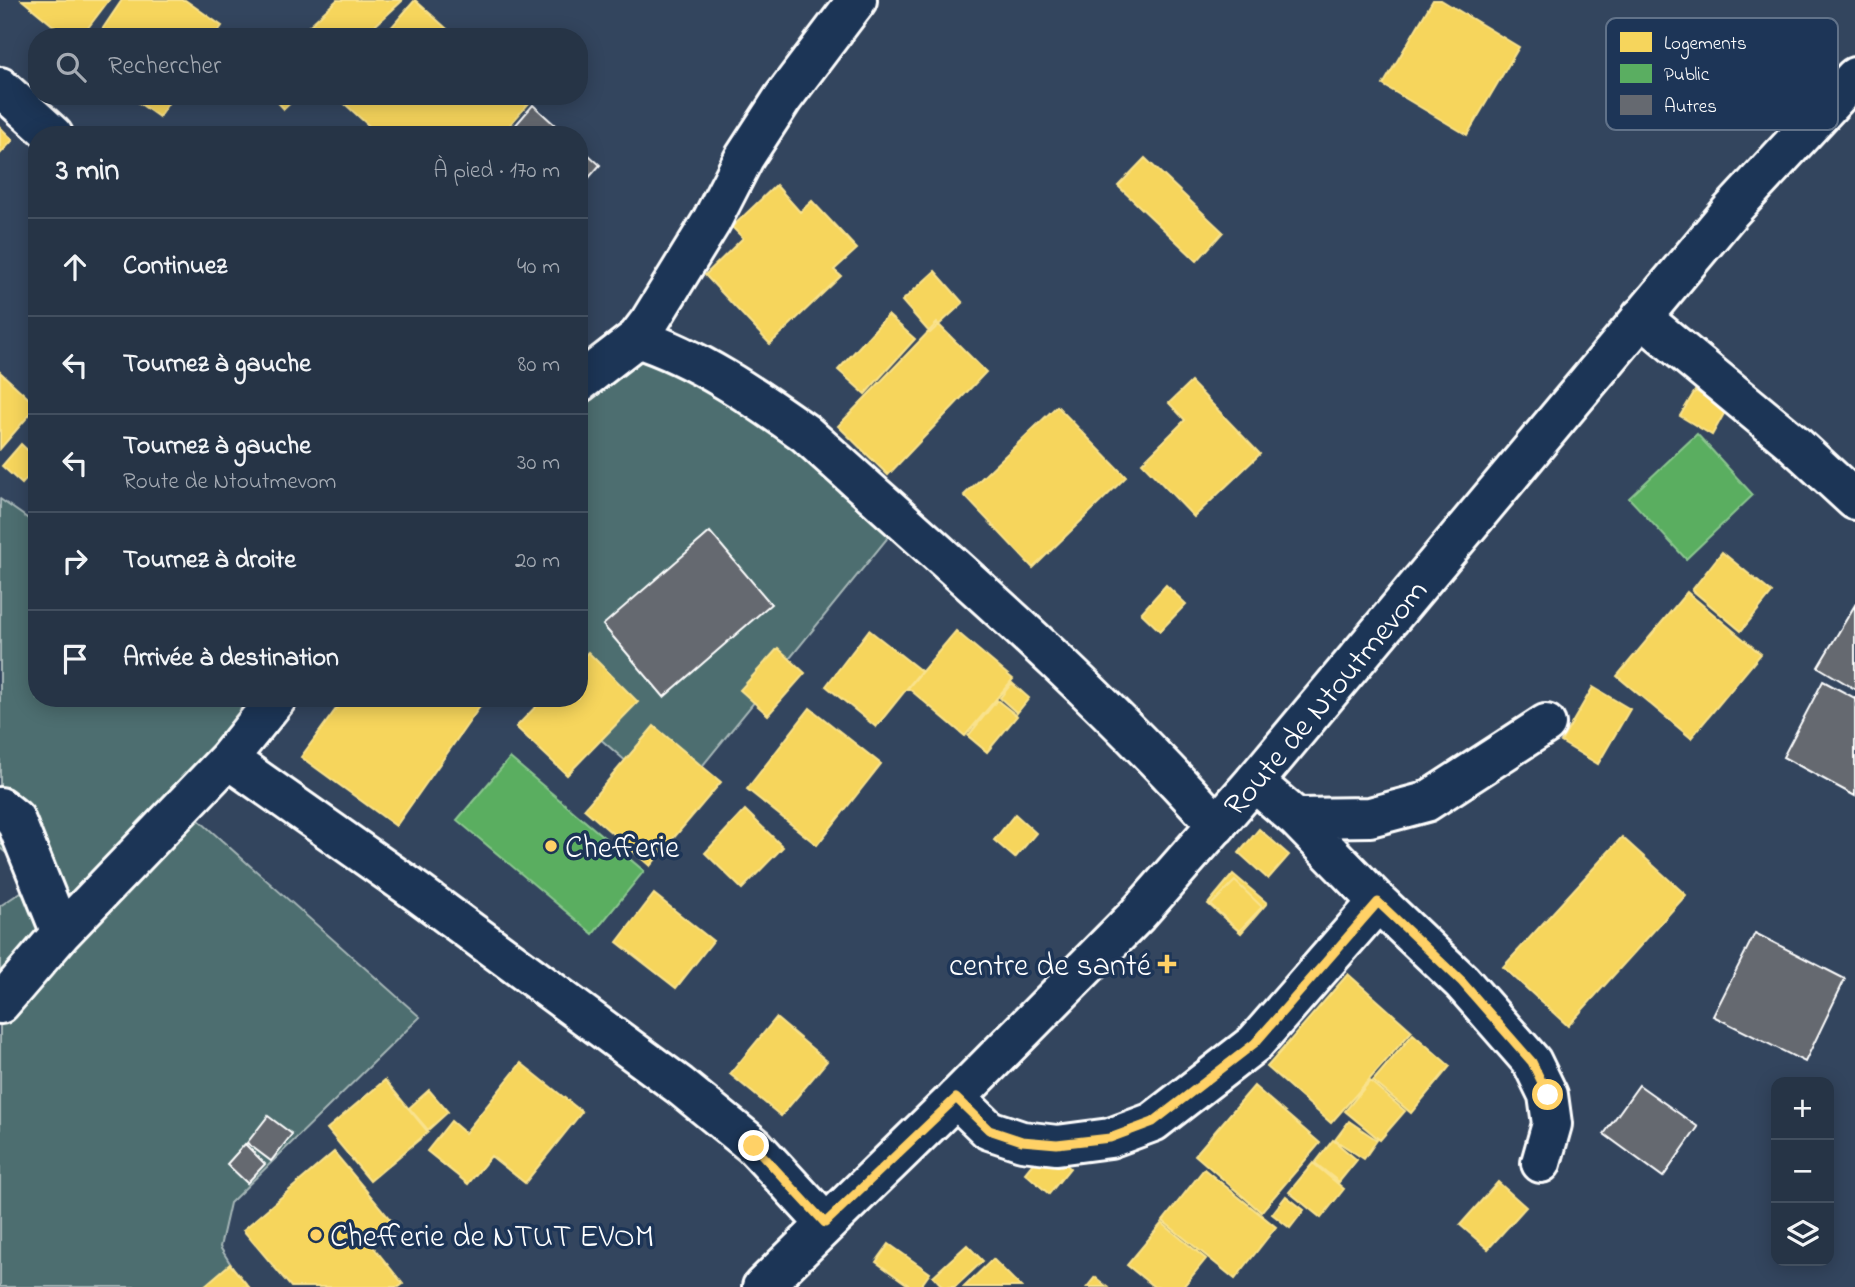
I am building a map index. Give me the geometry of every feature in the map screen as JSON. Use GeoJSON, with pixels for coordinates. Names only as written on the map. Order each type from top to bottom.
{"type":"FeatureCollection","features":[{"type":"Feature","properties":{"kind":"street"},"geometry":{"type":"LineString","coordinates":[[588,376],[637,338],[665,298],[711,222],[744,159],[783,98],[857,0]]}},
{"type":"Feature","properties":{"kind":"street","name":"Route de Ntoutmevom"},"geometry":{"type":"LineString","coordinates":[[1838,95],[1855,77]]}},
{"type":"Feature","properties":{"kind":"street"},"geometry":{"type":"LineString","coordinates":[[0,87],[43,126]]}},
{"type":"Feature","properties":{"kind":"street","name":"Route de Ntoutmevom"},"geometry":{"type":"LineString","coordinates":[[762,1287],[956,1098],[1137,915],[1254,782],[1729,213],[1806,130]]}},
{"type":"Feature","properties":{"kind":"street"},"geometry":{"type":"LineString","coordinates":[[1641,317],[1790,441],[1855,500]]}},
{"type":"Feature","properties":{"kind":"street"},"geometry":{"type":"LineString","coordinates":[[637,338],[679,354],[765,405],[805,433],[1060,665],[1171,773],[1217,825]]}},
{"type":"Feature","properties":{"kind":"street"},"geometry":{"type":"LineString","coordinates":[[0,1004],[61,933],[228,759],[270,707]]}},
{"type":"Feature","properties":{"kind":"street"},"geometry":{"type":"LineString","coordinates":[[1296,818],[1370,817],[1426,802],[1546,724]]}},
{"type":"Feature","properties":{"kind":"street"},"geometry":{"type":"LineString","coordinates":[[228,759],[410,887],[679,1085],[754,1146],[825,1223]]}},
{"type":"Feature","properties":{"kind":"street"},"geometry":{"type":"LineString","coordinates":[[1254,782],[1296,818],[1378,902],[1462,982],[1532,1062],[1548,1095],[1552,1124],[1541,1163]]}},
{"type":"Feature","properties":{"kind":"street"},"geometry":{"type":"LineString","coordinates":[[0,807],[15,819],[61,933]]}},
{"type":"Feature","properties":{"kind":"street"},"geometry":{"type":"LineString","coordinates":[[956,1098],[989,1130],[1034,1142],[1057,1144],[1110,1138],[1153,1122],[1255,1043],[1378,902]]}},
{"type":"Feature","properties":{"kind":"green space"},"geometry":{"type":"Polygon","coordinates":[[[670,356],[907,514],[673,802],[563,707],[588,707],[588,369],[670,356]]]}},
{"type":"Feature","properties":{"kind":"green space"},"geometry":{"type":"Polygon","coordinates":[[[0,499],[28,519],[28,707],[264,707],[182,805],[420,1017],[230,1203],[220,1247],[245,1287],[0,1287],[0,906],[39,880],[0,848],[0,499]]]}},
{"type":"Feature","properties":{"kind":"building: Logements"},"geometry":{"type":"Polygon","coordinates":[[[22,0],[109,0],[88,28],[56,28],[22,0]]]}},
{"type":"Feature","properties":{"kind":"building: Logements"},"geometry":{"type":"Polygon","coordinates":[[[122,0],[185,0],[222,26],[221,28],[103,28],[122,0]]]}},
{"type":"Feature","properties":{"kind":"building: Logements"},"geometry":{"type":"Polygon","coordinates":[[[337,0],[402,0],[373,28],[307,28],[337,0]]]}},
{"type":"Feature","properties":{"kind":"building: Logements"},"geometry":{"type":"Polygon","coordinates":[[[415,0],[446,28],[391,28],[415,0]]]}},
{"type":"Feature","properties":{"kind":"building: Logements"},"geometry":{"type":"Polygon","coordinates":[[[1433,0],[1441,0],[1519,47],[1467,135],[1383,85],[1433,0]]]}},
{"type":"Feature","properties":{"kind":"building: Logements"},"geometry":{"type":"Polygon","coordinates":[[[142,105],[167,105],[159,117],[142,105]]]}},
{"type":"Feature","properties":{"kind":"building: Logements"},"geometry":{"type":"Polygon","coordinates":[[[346,105],[527,105],[509,126],[369,126],[346,105]]]}},
{"type":"Feature","properties":{"kind":"building: Logements"},"geometry":{"type":"Polygon","coordinates":[[[0,127],[13,140],[0,154],[0,127]]]}},
{"type":"Feature","properties":{"kind":"building: Logements"},"geometry":{"type":"Polygon","coordinates":[[[1145,158],[1223,232],[1197,261],[1118,186],[1145,158]]]}},
{"type":"Feature","properties":{"kind":"building: Logements"},"geometry":{"type":"Polygon","coordinates":[[[776,185],[800,212],[812,201],[857,249],[834,270],[841,276],[770,344],[705,275],[743,238],[732,227],[776,185]]]}},
{"type":"Feature","properties":{"kind":"building: Logements"},"geometry":{"type":"Polygon","coordinates":[[[935,271],[963,303],[930,333],[902,301],[935,271]]]}},
{"type":"Feature","properties":{"kind":"building: Logements"},"geometry":{"type":"Polygon","coordinates":[[[888,315],[915,339],[865,394],[838,370],[888,315]]]}},
{"type":"Feature","properties":{"kind":"building: Logements"},"geometry":{"type":"Polygon","coordinates":[[[937,323],[986,372],[888,475],[838,426],[937,323]]]}},
{"type":"Feature","properties":{"kind":"building: Logements"},"geometry":{"type":"Polygon","coordinates":[[[0,372],[28,398],[28,416],[0,449],[0,372]]]}},
{"type":"Feature","properties":{"kind":"building: Logements"},"geometry":{"type":"Polygon","coordinates":[[[1191,382],[1260,454],[1194,517],[1142,463],[1185,420],[1169,403],[1191,382]]]}},
{"type":"Feature","properties":{"kind":"building: Logements"},"geometry":{"type":"Polygon","coordinates":[[[1695,391],[1726,410],[1712,435],[1680,416],[1695,391]]]}},
{"type":"Feature","properties":{"kind":"building: Logements"},"geometry":{"type":"Polygon","coordinates":[[[1057,406],[1126,477],[1033,568],[964,495],[1057,406]]]}},
{"type":"Feature","properties":{"kind":"building: Logements"},"geometry":{"type":"Polygon","coordinates":[[[21,444],[28,451],[28,477],[22,484],[2,466],[21,444]]]}},
{"type":"Feature","properties":{"kind":"building: Logements"},"geometry":{"type":"Polygon","coordinates":[[[1722,552],[1772,593],[1741,631],[1692,590],[1722,552]]]}},
{"type":"Feature","properties":{"kind":"building: Logements"},"geometry":{"type":"Polygon","coordinates":[[[1166,585],[1186,604],[1160,631],[1141,613],[1166,585]]]}},
{"type":"Feature","properties":{"kind":"building: Logements"},"geometry":{"type":"Polygon","coordinates":[[[1687,592],[1761,654],[1691,738],[1617,676],[1687,592]]]}},
{"type":"Feature","properties":{"kind":"building: Logements"},"geometry":{"type":"Polygon","coordinates":[[[869,630],[921,671],[876,727],[826,686],[869,630]]]}},
{"type":"Feature","properties":{"kind":"building: Logements"},"geometry":{"type":"Polygon","coordinates":[[[956,631],[1013,679],[965,736],[908,688],[956,631]]]}},
{"type":"Feature","properties":{"kind":"building: Logements"},"geometry":{"type":"Polygon","coordinates":[[[778,648],[805,673],[768,715],[740,690],[778,648]]]}},
{"type":"Feature","properties":{"kind":"building: Logements"},"geometry":{"type":"Polygon","coordinates":[[[588,652],[638,702],[567,775],[516,727],[535,707],[588,707],[588,652]]]}},
{"type":"Feature","properties":{"kind":"building: Logements"},"geometry":{"type":"Polygon","coordinates":[[[1012,683],[1029,698],[1017,713],[1000,698],[1012,683]]]}},
{"type":"Feature","properties":{"kind":"building: Logements"},"geometry":{"type":"Polygon","coordinates":[[[1593,687],[1630,709],[1598,764],[1561,742],[1593,687]]]}},
{"type":"Feature","properties":{"kind":"building: Logements"},"geometry":{"type":"Polygon","coordinates":[[[997,700],[1017,716],[987,752],[968,736],[997,700]]]}},
{"type":"Feature","properties":{"kind":"building: Logements"},"geometry":{"type":"Polygon","coordinates":[[[337,707],[480,707],[396,826],[301,757],[337,707]]]}},
{"type":"Feature","properties":{"kind":"building: Logements"},"geometry":{"type":"Polygon","coordinates":[[[810,708],[881,764],[817,845],[747,789],[810,708]]]}},
{"type":"Feature","properties":{"kind":"building: Logements"},"geometry":{"type":"Polygon","coordinates":[[[654,726],[721,782],[650,866],[584,809],[654,726]]]}},
{"type":"Feature","properties":{"kind":"building: Logements"},"geometry":{"type":"Polygon","coordinates":[[[745,810],[783,847],[742,889],[705,853],[745,810]]]}},
{"type":"Feature","properties":{"kind":"building: Logements"},"geometry":{"type":"Polygon","coordinates":[[[1015,814],[1036,833],[1015,858],[994,840],[1015,814]]]}},
{"type":"Feature","properties":{"kind":"building: Logements"},"geometry":{"type":"Polygon","coordinates":[[[1259,829],[1289,855],[1268,879],[1239,853],[1259,829]]]}},
{"type":"Feature","properties":{"kind":"building: Logements"},"geometry":{"type":"Polygon","coordinates":[[[1622,837],[1686,895],[1568,1026],[1503,967],[1622,837]]]}},
{"type":"Feature","properties":{"kind":"building: Logements"},"geometry":{"type":"Polygon","coordinates":[[[1233,874],[1267,903],[1241,933],[1208,904],[1233,874]]]}},
{"type":"Feature","properties":{"kind":"building: Logements"},"geometry":{"type":"Polygon","coordinates":[[[1235,881],[1262,907],[1239,931],[1211,905],[1235,881]]]}},
{"type":"Feature","properties":{"kind":"building: Logements"},"geometry":{"type":"Polygon","coordinates":[[[654,894],[713,941],[676,988],[617,942],[654,894]]]}},
{"type":"Feature","properties":{"kind":"building: Logements"},"geometry":{"type":"Polygon","coordinates":[[[1348,974],[1412,1031],[1331,1123],[1267,1067],[1348,974]]]}},
{"type":"Feature","properties":{"kind":"building: Logements"},"geometry":{"type":"Polygon","coordinates":[[[776,1018],[827,1061],[781,1116],[730,1074],[776,1018]]]}},
{"type":"Feature","properties":{"kind":"building: Logements"},"geometry":{"type":"Polygon","coordinates":[[[1413,1034],[1450,1066],[1411,1113],[1373,1081],[1413,1034]]]}},
{"type":"Feature","properties":{"kind":"building: Logements"},"geometry":{"type":"Polygon","coordinates":[[[521,1063],[582,1112],[525,1183],[491,1156],[468,1184],[427,1151],[451,1121],[465,1133],[521,1063]]]}},
{"type":"Feature","properties":{"kind":"building: Logements"},"geometry":{"type":"Polygon","coordinates":[[[385,1080],[428,1132],[370,1181],[327,1129],[385,1080]]]}},
{"type":"Feature","properties":{"kind":"building: Logements"},"geometry":{"type":"Polygon","coordinates":[[[1370,1081],[1405,1111],[1380,1140],[1345,1111],[1370,1081]]]}},
{"type":"Feature","properties":{"kind":"building: Logements"},"geometry":{"type":"Polygon","coordinates":[[[1254,1086],[1320,1143],[1261,1212],[1195,1155],[1254,1086]]]}},
{"type":"Feature","properties":{"kind":"building: Logements"},"geometry":{"type":"Polygon","coordinates":[[[429,1090],[448,1112],[428,1130],[409,1108],[429,1090]]]}},
{"type":"Feature","properties":{"kind":"building: Logements"},"geometry":{"type":"Polygon","coordinates":[[[1349,1121],[1377,1140],[1364,1159],[1335,1140],[1349,1121]]]}},
{"type":"Feature","properties":{"kind":"building: Logements"},"geometry":{"type":"Polygon","coordinates":[[[1333,1140],[1357,1160],[1339,1182],[1315,1163],[1333,1140]]]}},
{"type":"Feature","properties":{"kind":"building: Logements"},"geometry":{"type":"Polygon","coordinates":[[[1046,1147],[1070,1168],[1049,1194],[1025,1173],[1046,1147]]]}},
{"type":"Feature","properties":{"kind":"building: Logements"},"geometry":{"type":"Polygon","coordinates":[[[334,1152],[395,1225],[371,1244],[403,1284],[399,1287],[291,1287],[243,1230],[334,1152]]]}},
{"type":"Feature","properties":{"kind":"building: Logements"},"geometry":{"type":"Polygon","coordinates":[[[1313,1163],[1344,1189],[1321,1218],[1289,1192],[1313,1163]]]}},
{"type":"Feature","properties":{"kind":"building: Logements"},"geometry":{"type":"Polygon","coordinates":[[[1204,1169],[1276,1227],[1235,1279],[1163,1221],[1204,1169]]]}},
{"type":"Feature","properties":{"kind":"building: Logements"},"geometry":{"type":"Polygon","coordinates":[[[1498,1182],[1526,1207],[1488,1249],[1460,1225],[1498,1182]]]}},
{"type":"Feature","properties":{"kind":"building: Logements"},"geometry":{"type":"Polygon","coordinates":[[[1286,1196],[1304,1210],[1290,1228],[1272,1214],[1286,1196]]]}},
{"type":"Feature","properties":{"kind":"building: Logements"},"geometry":{"type":"Polygon","coordinates":[[[1162,1223],[1206,1259],[1183,1287],[1154,1287],[1127,1265],[1162,1223]]]}},
{"type":"Feature","properties":{"kind":"building: Logements"},"geometry":{"type":"Polygon","coordinates":[[[889,1244],[930,1273],[920,1287],[911,1287],[876,1262],[889,1244]]]}},
{"type":"Feature","properties":{"kind":"building: Logements"},"geometry":{"type":"Polygon","coordinates":[[[967,1245],[983,1261],[955,1287],[943,1287],[933,1276],[967,1245]]]}},
{"type":"Feature","properties":{"kind":"building: Logements"},"geometry":{"type":"Polygon","coordinates":[[[993,1259],[1021,1287],[964,1287],[993,1259]]]}},
{"type":"Feature","properties":{"kind":"building: Logements"},"geometry":{"type":"Polygon","coordinates":[[[230,1264],[249,1287],[203,1287],[230,1264]]]}},
{"type":"Feature","properties":{"kind":"building: Logements"},"geometry":{"type":"Polygon","coordinates":[[[1095,1277],[1107,1287],[1087,1287],[1095,1277]]]}},
{"type":"Feature","properties":{"kind":"building: Public"},"geometry":{"type":"Polygon","coordinates":[[[1697,434],[1753,495],[1686,559],[1629,498],[1697,434]]]}},
{"type":"Feature","properties":{"kind":"building: Public","name":"Chefferie"},"geometry":{"type":"Polygon","coordinates":[[[510,758],[644,871],[593,934],[457,820],[510,758]]]}},
{"type":"Feature","properties":{"kind":"building: Autres"},"geometry":{"type":"Polygon","coordinates":[[[533,105],[556,126],[515,126],[533,105]]]}},
{"type":"Feature","properties":{"kind":"building: Autres"},"geometry":{"type":"Polygon","coordinates":[[[588,154],[600,165],[588,179],[588,154]]]}},
{"type":"Feature","properties":{"kind":"building: Autres"},"geometry":{"type":"Polygon","coordinates":[[[710,532],[771,604],[664,697],[603,625],[710,532]]]}},
{"type":"Feature","properties":{"kind":"building: Autres"},"geometry":{"type":"Polygon","coordinates":[[[1855,605],[1855,689],[1818,667],[1855,605]]]}},
{"type":"Feature","properties":{"kind":"building: Autres"},"geometry":{"type":"Polygon","coordinates":[[[1823,681],[1855,698],[1855,796],[1783,757],[1823,681]]]}},
{"type":"Feature","properties":{"kind":"building: Autres"},"geometry":{"type":"Polygon","coordinates":[[[1755,933],[1845,979],[1805,1062],[1713,1016],[1755,933]]]}},
{"type":"Feature","properties":{"kind":"building: Autres"},"geometry":{"type":"Polygon","coordinates":[[[1639,1085],[1698,1127],[1663,1177],[1604,1134],[1639,1085]]]}},
{"type":"Feature","properties":{"kind":"building: Autres"},"geometry":{"type":"Polygon","coordinates":[[[268,1116],[292,1134],[271,1161],[247,1143],[268,1116]]]}},
{"type":"Feature","properties":{"kind":"building: Autres"},"geometry":{"type":"Polygon","coordinates":[[[245,1144],[265,1164],[247,1183],[227,1164],[245,1144]]]}},
{"type":"Feature","properties":{"kind":"place","name":"Chefferie"},"geometry":{"type":"Point","coordinates":[551,846]}},
{"type":"Feature","properties":{"kind":"place","name":"centre de santé"},"geometry":{"type":"Point","coordinates":[1167,964]}},
{"type":"Feature","properties":{"kind":"place","name":"Chefferie de NTUT EVOM"},"geometry":{"type":"Point","coordinates":[316,1235]}},
{"type":"Feature","properties":{"kind":"route"},"geometry":{"type":"LineString","coordinates":[[754,1146],[825,1223],[956,1098],[989,1130],[1022,1141],[1057,1144],[1110,1138],[1153,1122],[1255,1043],[1378,902],[1462,982],[1532,1062],[1548,1095]]}}]}
